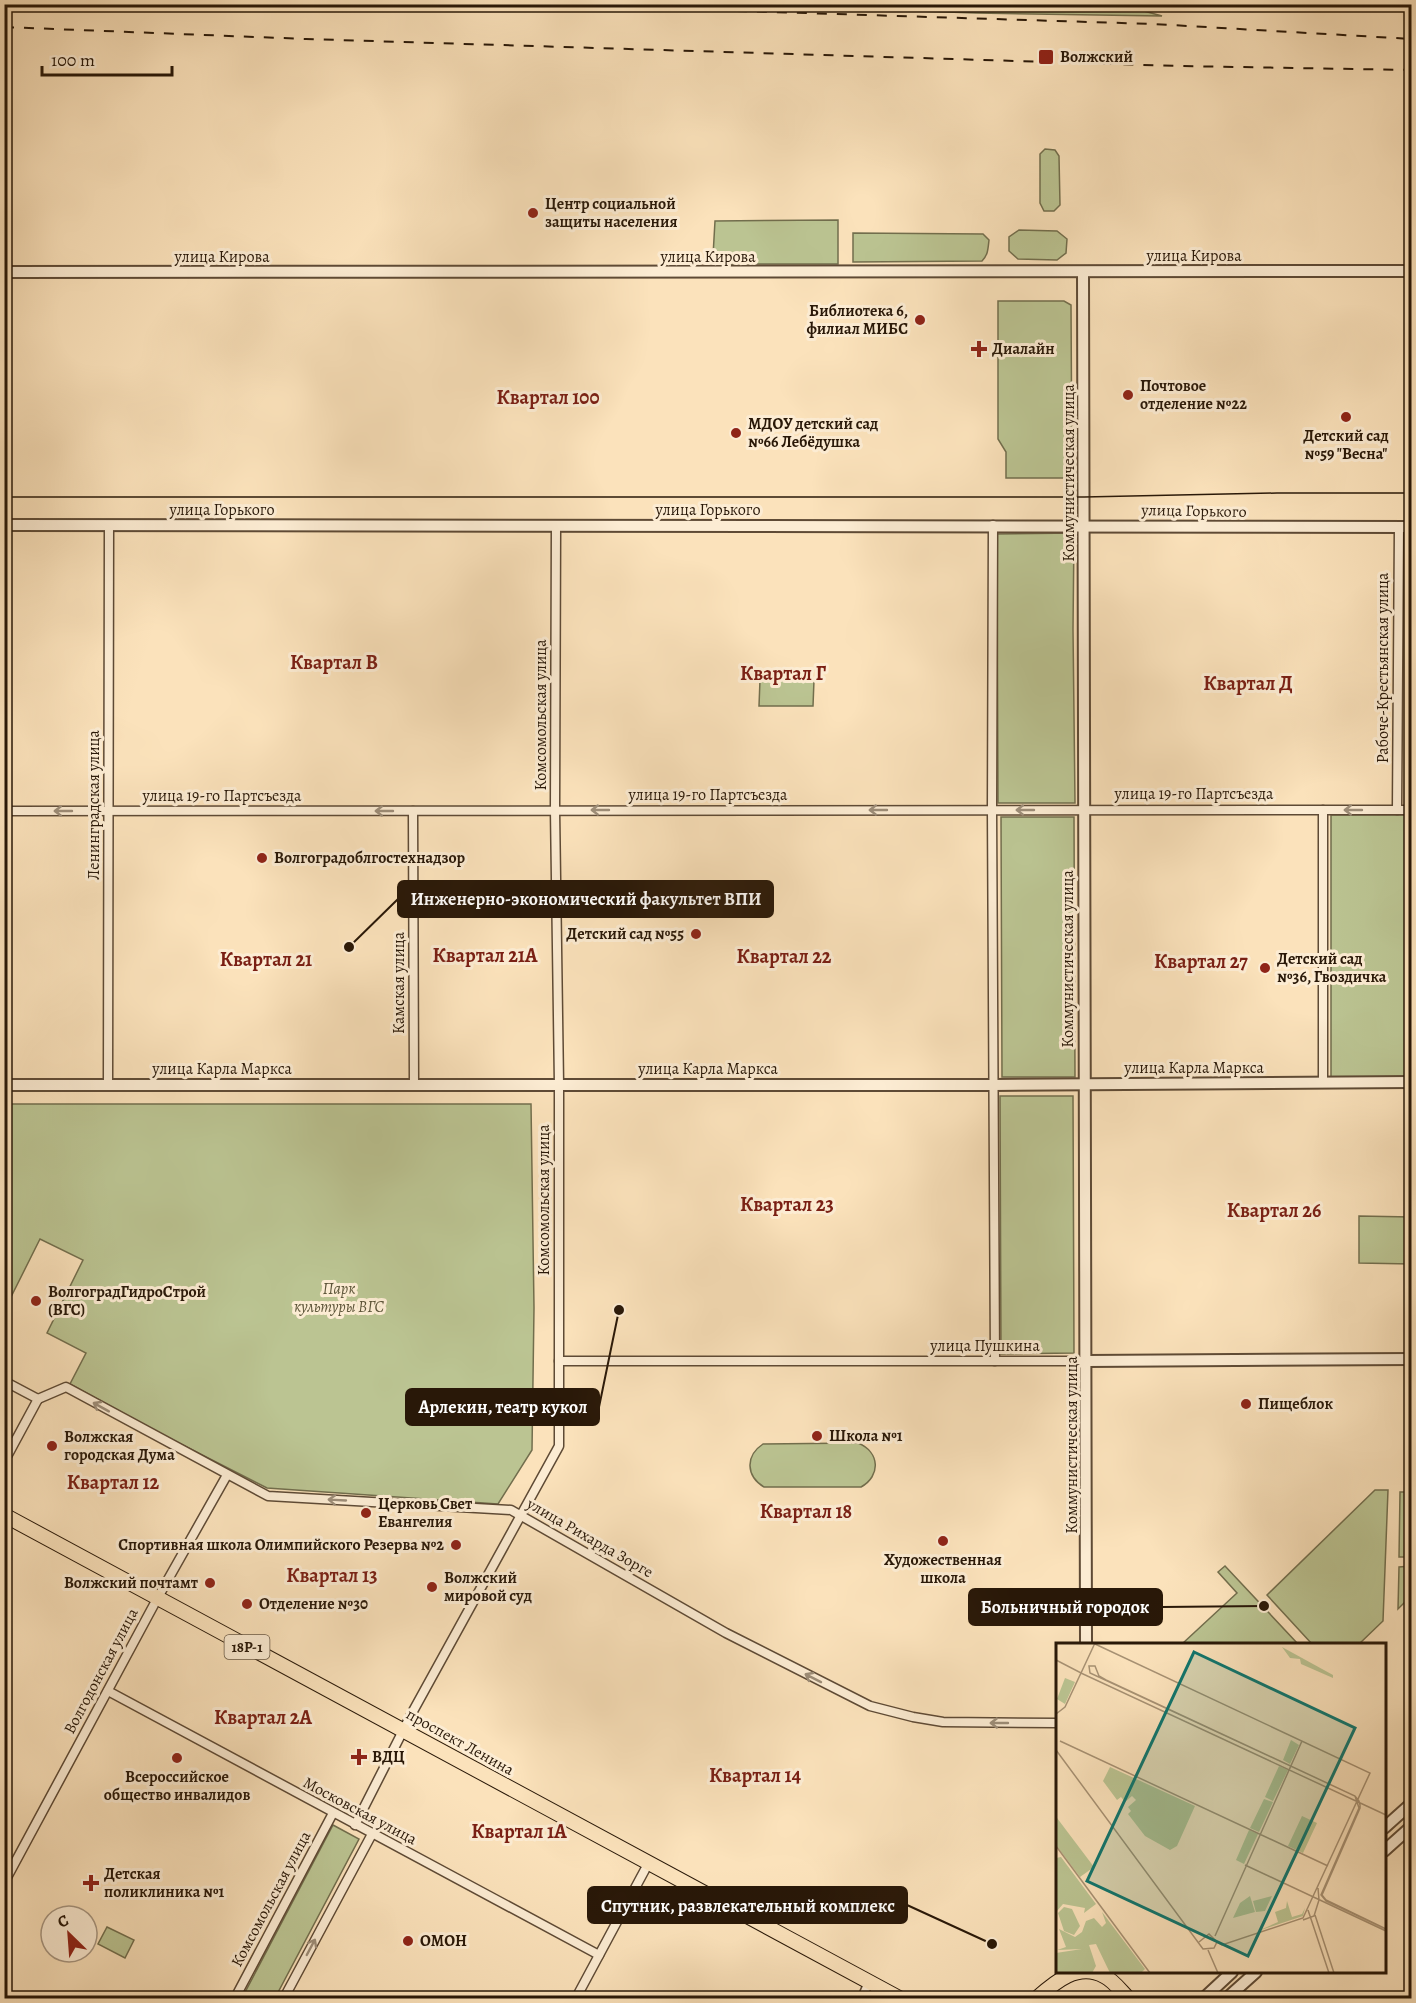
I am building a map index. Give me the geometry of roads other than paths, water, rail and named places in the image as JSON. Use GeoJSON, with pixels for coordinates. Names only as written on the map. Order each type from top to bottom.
{"type":"FeatureCollection","features":[{"type":"Feature","properties":{"kind":"main road","name":"проспект Ленина"},"geometry":{"type":"LineString","coordinates":[[4,1515],[899,1998]]}},
{"type":"Feature","properties":{"kind":"main road"},"geometry":{"type":"LineString","coordinates":[[1105,1974],[1128,1998]]}},
{"type":"Feature","properties":{"kind":"main road"},"geometry":{"type":"LineString","coordinates":[[1038,1998],[1061,1975]]}},
{"type":"Feature","properties":{"kind":"street","name":"улица Кирова"},"geometry":{"type":"LineString","coordinates":[[4,272],[1412,271]]}},
{"type":"Feature","properties":{"kind":"street","name":"Коммунистическая улица"},"geometry":{"type":"LineString","coordinates":[[1083,273],[1086,1643]]}},
{"type":"Feature","properties":{"kind":"street","name":"улица Горького"},"geometry":{"type":"LineString","coordinates":[[4,525],[1412,526]]}},
{"type":"Feature","properties":{"kind":"street","name":"Ленинградская улица"},"geometry":{"type":"LineString","coordinates":[[108,1084],[110,525]]}},
{"type":"Feature","properties":{"kind":"street","name":"Комсомольская улица"},"geometry":{"type":"LineString","coordinates":[[355,1825],[403,1730],[559,1446],[559,1084],[555,810],[556,525]]}},
{"type":"Feature","properties":{"kind":"street"},"geometry":{"type":"LineString","coordinates":[[993,525],[995,1361]]}},
{"type":"Feature","properties":{"kind":"street","name":"Рабоче-Крестьянская улица"},"geometry":{"type":"LineString","coordinates":[[1397,810],[1399,527]]}},
{"type":"Feature","properties":{"kind":"street","name":"Камская улица"},"geometry":{"type":"LineString","coordinates":[[413,810],[414,1084]]}},
{"type":"Feature","properties":{"kind":"street"},"geometry":{"type":"LineString","coordinates":[[1323,810],[1323,1082]]}},
{"type":"Feature","properties":{"kind":"street","name":"улица 19-го Партсъезда"},"geometry":{"type":"LineString","coordinates":[[4,811],[1412,810]]}},
{"type":"Feature","properties":{"kind":"street","name":"улица Карла Маркса"},"geometry":{"type":"LineString","coordinates":[[4,1085],[993,1085],[1412,1082]]}},
{"type":"Feature","properties":{"kind":"street","name":"улица Пушкина"},"geometry":{"type":"LineString","coordinates":[[559,1361],[1412,1359]]}},
{"type":"Feature","properties":{"kind":"street"},"geometry":{"type":"LineString","coordinates":[[4,1381],[38,1400],[4,1462]]}},
{"type":"Feature","properties":{"kind":"street","name":"улица Рихарда Зорге"},"geometry":{"type":"LineString","coordinates":[[38,1400],[66,1387],[268,1496],[511,1510],[668,1601],[870,1706],[944,1722],[1056,1723]]}},
{"type":"Feature","properties":{"kind":"street","name":"Волгодонская улица"},"geometry":{"type":"LineString","coordinates":[[5,1880],[227,1475]]}},
{"type":"Feature","properties":{"kind":"street","name":"Московская улица"},"geometry":{"type":"LineString","coordinates":[[108,1690],[598,1955]]}},
{"type":"Feature","properties":{"kind":"street"},"geometry":{"type":"LineString","coordinates":[[1386,1827],[1409,1811]]}},
{"type":"Feature","properties":{"kind":"street","name":"Комсомольская улица"},"geometry":{"type":"LineString","coordinates":[[235,1998],[333,1813]]}},
{"type":"Feature","properties":{"kind":"street"},"geometry":{"type":"LineString","coordinates":[[1386,1849],[1412,1826]]}},
{"type":"Feature","properties":{"kind":"street"},"geometry":{"type":"LineString","coordinates":[[284,1998],[372,1834]]}},
{"type":"Feature","properties":{"kind":"street"},"geometry":{"type":"LineString","coordinates":[[576,1998],[648,1864]]}},
{"type":"Feature","properties":{"kind":"street"},"geometry":{"type":"LineString","coordinates":[[1203,1998],[1230,1973]]}},
{"type":"Feature","properties":{"kind":"street"},"geometry":{"type":"LineString","coordinates":[[1227,1998],[1254,1973]]}},
{"type":"Feature","properties":{"kind":"street"},"geometry":{"type":"LineString","coordinates":[[862,1998],[869,1982]]}},
{"type":"Feature","properties":{"kind":"tram line"},"geometry":{"type":"LineString","coordinates":[[4,497],[1084,497],[1412,493]]}},
{"type":"Feature","properties":{"kind":"railway"},"geometry":{"type":"LineString","coordinates":[[517,4],[1153,24],[1412,39]]}},
{"type":"Feature","properties":{"kind":"railway"},"geometry":{"type":"LineString","coordinates":[[4,27],[306,39],[1178,66],[1412,70]]}},
{"type":"Feature","properties":{"kind":"place","name":"Волжский"},"geometry":{"type":"Point","coordinates":[1046,57]}},
{"type":"Feature","properties":{"kind":"place","name":"Центр социальной защиты населения"},"geometry":{"type":"Point","coordinates":[533,213]}},
{"type":"Feature","properties":{"kind":"place","name":"Библиотека 6, филиал МИБС"},"geometry":{"type":"Point","coordinates":[920,320]}},
{"type":"Feature","properties":{"kind":"place","name":"Диалайн"},"geometry":{"type":"Point","coordinates":[979,349]}},
{"type":"Feature","properties":{"kind":"place","name":"Почтовое отделение №22"},"geometry":{"type":"Point","coordinates":[1128,395]}},
{"type":"Feature","properties":{"kind":"place","name":"Детский сад №59 \"Весна\""},"geometry":{"type":"Point","coordinates":[1346,417]}},
{"type":"Feature","properties":{"kind":"place","name":"МДОУ детский сад №66 Лебёдушка"},"geometry":{"type":"Point","coordinates":[736,433]}},
{"type":"Feature","properties":{"kind":"place","name":"Волгоградоблгостехнадзор"},"geometry":{"type":"Point","coordinates":[262,858]}},
{"type":"Feature","properties":{"kind":"place","name":"Детский сад №55"},"geometry":{"type":"Point","coordinates":[696,934]}},
{"type":"Feature","properties":{"kind":"place","name":"Инженерно-экономический факультет ВПИ"},"geometry":{"type":"Point","coordinates":[349,947]}},
{"type":"Feature","properties":{"kind":"place","name":"Детский сад №36, Гвоздичка"},"geometry":{"type":"Point","coordinates":[1265,968]}},
{"type":"Feature","properties":{"kind":"place","name":"ВолгоградГидроСтрой (ВГС)"},"geometry":{"type":"Point","coordinates":[36,1301]}},
{"type":"Feature","properties":{"kind":"place","name":"Арлекин, театр кукол"},"geometry":{"type":"Point","coordinates":[619,1310]}},
{"type":"Feature","properties":{"kind":"place","name":"Пищеблок"},"geometry":{"type":"Point","coordinates":[1246,1404]}},
{"type":"Feature","properties":{"kind":"place","name":"Школа №1"},"geometry":{"type":"Point","coordinates":[817,1436]}},
{"type":"Feature","properties":{"kind":"place","name":"Волжская городская Дума"},"geometry":{"type":"Point","coordinates":[52,1446]}},
{"type":"Feature","properties":{"kind":"place","name":"Церковь Свет Евангелия"},"geometry":{"type":"Point","coordinates":[366,1513]}},
{"type":"Feature","properties":{"kind":"place","name":"Художественная школа"},"geometry":{"type":"Point","coordinates":[943,1541]}},
{"type":"Feature","properties":{"kind":"place","name":"Спортивная школа Олимпийского Резерва №2"},"geometry":{"type":"Point","coordinates":[456,1545]}},
{"type":"Feature","properties":{"kind":"place","name":"Волжский почтамт"},"geometry":{"type":"Point","coordinates":[210,1583]}},
{"type":"Feature","properties":{"kind":"place","name":"Волжский мировой суд"},"geometry":{"type":"Point","coordinates":[432,1587]}},
{"type":"Feature","properties":{"kind":"place","name":"Отделение №30"},"geometry":{"type":"Point","coordinates":[247,1604]}},
{"type":"Feature","properties":{"kind":"place","name":"Больничный городок"},"geometry":{"type":"Point","coordinates":[1264,1606]}},
{"type":"Feature","properties":{"kind":"place","name":"ВДЦ"},"geometry":{"type":"Point","coordinates":[359,1757]}},
{"type":"Feature","properties":{"kind":"place","name":"Всероссийское общество инвалидов"},"geometry":{"type":"Point","coordinates":[177,1758]}},
{"type":"Feature","properties":{"kind":"place","name":"Детская поликлиника №1"},"geometry":{"type":"Point","coordinates":[91,1883]}},
{"type":"Feature","properties":{"kind":"place","name":"ОМОН"},"geometry":{"type":"Point","coordinates":[408,1941]}},
{"type":"Feature","properties":{"kind":"place","name":"Спутник, развлекательный комплекс"},"geometry":{"type":"Point","coordinates":[992,1944]}},
{"type":"Feature","properties":{"kind":"district","name":"Квартал 100"},"geometry":{"type":"Point","coordinates":[548,397]}},
{"type":"Feature","properties":{"kind":"district","name":"Квартал В"},"geometry":{"type":"Point","coordinates":[334,662]}},
{"type":"Feature","properties":{"kind":"district","name":"Квартал Г"},"geometry":{"type":"Point","coordinates":[783,673]}},
{"type":"Feature","properties":{"kind":"district","name":"Квартал Д"},"geometry":{"type":"Point","coordinates":[1248,683]}},
{"type":"Feature","properties":{"kind":"district","name":"Квартал 21А"},"geometry":{"type":"Point","coordinates":[485,955]}},
{"type":"Feature","properties":{"kind":"district","name":"Квартал 22"},"geometry":{"type":"Point","coordinates":[784,956]}},
{"type":"Feature","properties":{"kind":"district","name":"Квартал 21"},"geometry":{"type":"Point","coordinates":[266,959]}},
{"type":"Feature","properties":{"kind":"district","name":"Квартал 27"},"geometry":{"type":"Point","coordinates":[1201,961]}},
{"type":"Feature","properties":{"kind":"district","name":"Квартал 23"},"geometry":{"type":"Point","coordinates":[787,1204]}},
{"type":"Feature","properties":{"kind":"district","name":"Квартал 26"},"geometry":{"type":"Point","coordinates":[1274,1210]}},
{"type":"Feature","properties":{"kind":"district","name":"Квартал 12"},"geometry":{"type":"Point","coordinates":[113,1482]}},
{"type":"Feature","properties":{"kind":"district","name":"Квартал 18"},"geometry":{"type":"Point","coordinates":[806,1511]}},
{"type":"Feature","properties":{"kind":"district","name":"Квартал 13"},"geometry":{"type":"Point","coordinates":[332,1575]}},
{"type":"Feature","properties":{"kind":"district","name":"Квартал 2А"},"geometry":{"type":"Point","coordinates":[263,1717]}},
{"type":"Feature","properties":{"kind":"district","name":"Квартал 14"},"geometry":{"type":"Point","coordinates":[755,1775]}},
{"type":"Feature","properties":{"kind":"district","name":"Квартал 1А"},"geometry":{"type":"Point","coordinates":[519,1831]}},
{"type":"Feature","properties":{"kind":"park label","name":"Парк культуры ВГС"},"geometry":{"type":"Point","coordinates":[339,1298]}}]}
